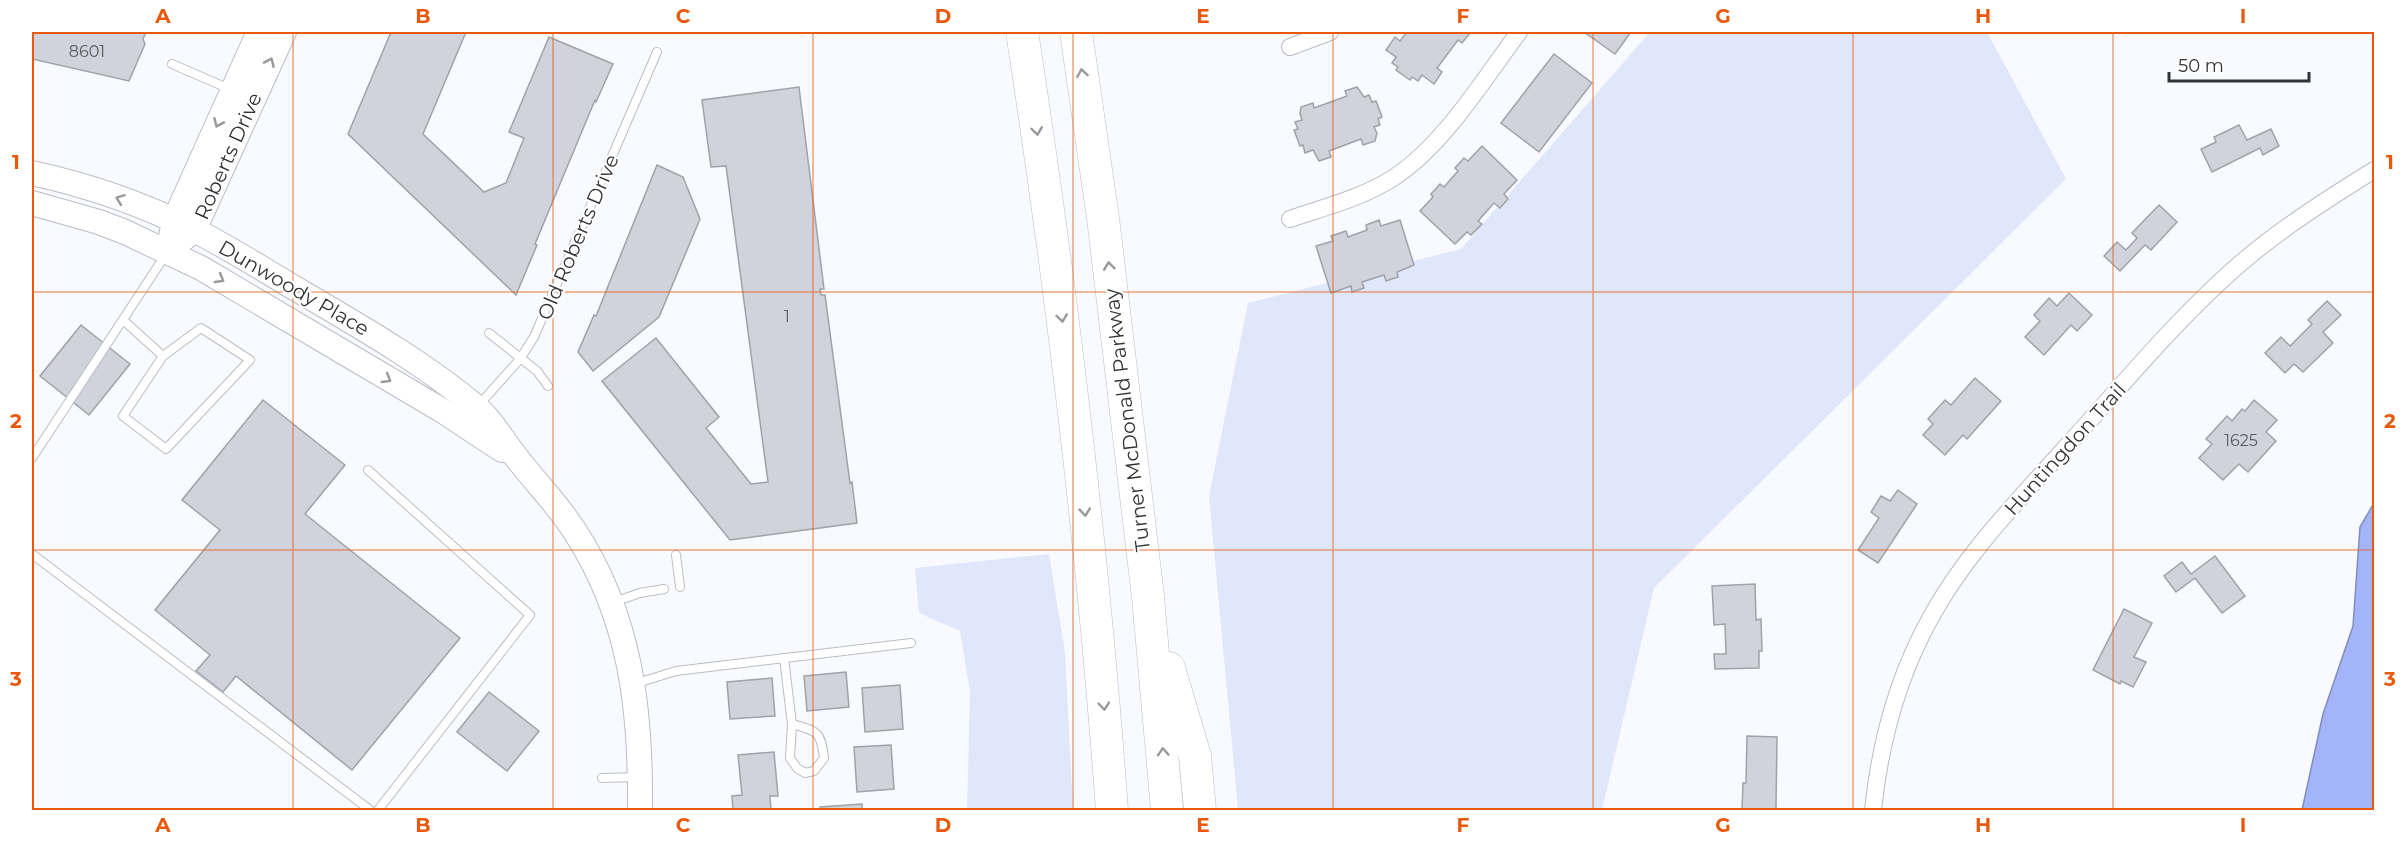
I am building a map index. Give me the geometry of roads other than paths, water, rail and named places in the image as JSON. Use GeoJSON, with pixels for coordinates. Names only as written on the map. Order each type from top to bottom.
{"type":"FeatureCollection","features":[{"type":"Feature","properties":{"kind":"highway"},"geometry":{"type":"LineString","coordinates":[[1022,32],[1076,427],[1112,810]]}},
{"type":"Feature","properties":{"kind":"highway","name":"Turner McDonald Parkway"},"geometry":{"type":"LineString","coordinates":[[1076,32],[1103,218],[1148,597],[1167,810]]}},
{"type":"Feature","properties":{"kind":"highway"},"geometry":{"type":"LineString","coordinates":[[1148,597],[1195,756],[1200,810]]}},
{"type":"Feature","properties":{"kind":"street","name":"Roberts Drive"},"geometry":{"type":"LineString","coordinates":[[184,226],[232,91],[259,32]]}},
{"type":"Feature","properties":{"kind":"street","name":"Roberts Drive"},"geometry":{"type":"LineString","coordinates":[[168,251],[184,226],[284,32]]}},
{"type":"Feature","properties":{"kind":"street"},"geometry":{"type":"LineString","coordinates":[[1290,47],[1330,32]]}},
{"type":"Feature","properties":{"kind":"street"},"geometry":{"type":"LineString","coordinates":[[1290,219],[1371,190],[1394,178],[1417,160],[1440,136],[1519,32]]}},
{"type":"Feature","properties":{"kind":"street","name":"Huntingdon Trail"},"geometry":{"type":"LineString","coordinates":[[1873,810],[1882,747],[1892,711],[1909,663],[1930,618],[1956,575],[2011,508],[2163,340],[2234,268],[2309,211],[2374,170]]}},
{"type":"Feature","properties":{"kind":"street","name":"Dunwoody Place"},"geometry":{"type":"LineString","coordinates":[[32,173],[93,189],[184,226],[389,344],[477,408],[574,530],[596,568],[611,603],[625,645],[634,684],[640,733],[640,810]]}},
{"type":"Feature","properties":{"kind":"street","name":"Dunwoody Place"},"geometry":{"type":"LineString","coordinates":[[32,203],[99,222],[168,251],[220,279],[443,411],[519,461]]}},
{"type":"Feature","properties":{"kind":"lane","name":"Old Roberts Drive"},"geometry":{"type":"LineString","coordinates":[[477,408],[520,359],[546,313],[657,52]]}},
{"type":"Feature","properties":{"kind":"lane"},"geometry":{"type":"LineString","coordinates":[[172,64],[232,91]]}},
{"type":"Feature","properties":{"kind":"lane"},"geometry":{"type":"LineString","coordinates":[[32,458],[168,251]]}},
{"type":"Feature","properties":{"kind":"lane"},"geometry":{"type":"LineString","coordinates":[[123,320],[163,356]]}},
{"type":"Feature","properties":{"kind":"lane"},"geometry":{"type":"LineString","coordinates":[[201,328],[250,360],[166,449],[123,416],[163,356],[201,328]]}},
{"type":"Feature","properties":{"kind":"lane"},"geometry":{"type":"LineString","coordinates":[[489,333],[537,371],[548,386]]}},
{"type":"Feature","properties":{"kind":"lane"},"geometry":{"type":"LineString","coordinates":[[368,470],[530,615],[378,810]]}},
{"type":"Feature","properties":{"kind":"lane"},"geometry":{"type":"LineString","coordinates":[[32,554],[370,810]]}},
{"type":"Feature","properties":{"kind":"lane"},"geometry":{"type":"LineString","coordinates":[[676,555],[680,587]]}},
{"type":"Feature","properties":{"kind":"lane"},"geometry":{"type":"LineString","coordinates":[[611,603],[640,593],[664,589]]}},
{"type":"Feature","properties":{"kind":"lane"},"geometry":{"type":"LineString","coordinates":[[634,684],[676,671],[911,643]]}},
{"type":"Feature","properties":{"kind":"lane"},"geometry":{"type":"LineString","coordinates":[[784,658],[792,724],[790,758],[797,768],[805,773],[814,771],[824,758],[822,739],[814,730],[792,724]]}},
{"type":"Feature","properties":{"kind":"lane"},"geometry":{"type":"LineString","coordinates":[[602,778],[640,777]]}},
{"type":"Feature","properties":{"kind":"water"},"geometry":{"type":"Polygon","coordinates":[[[2374,503],[2374,810],[2302,810],[2323,714],[2353,626],[2360,527],[2374,503]]]}}]}
